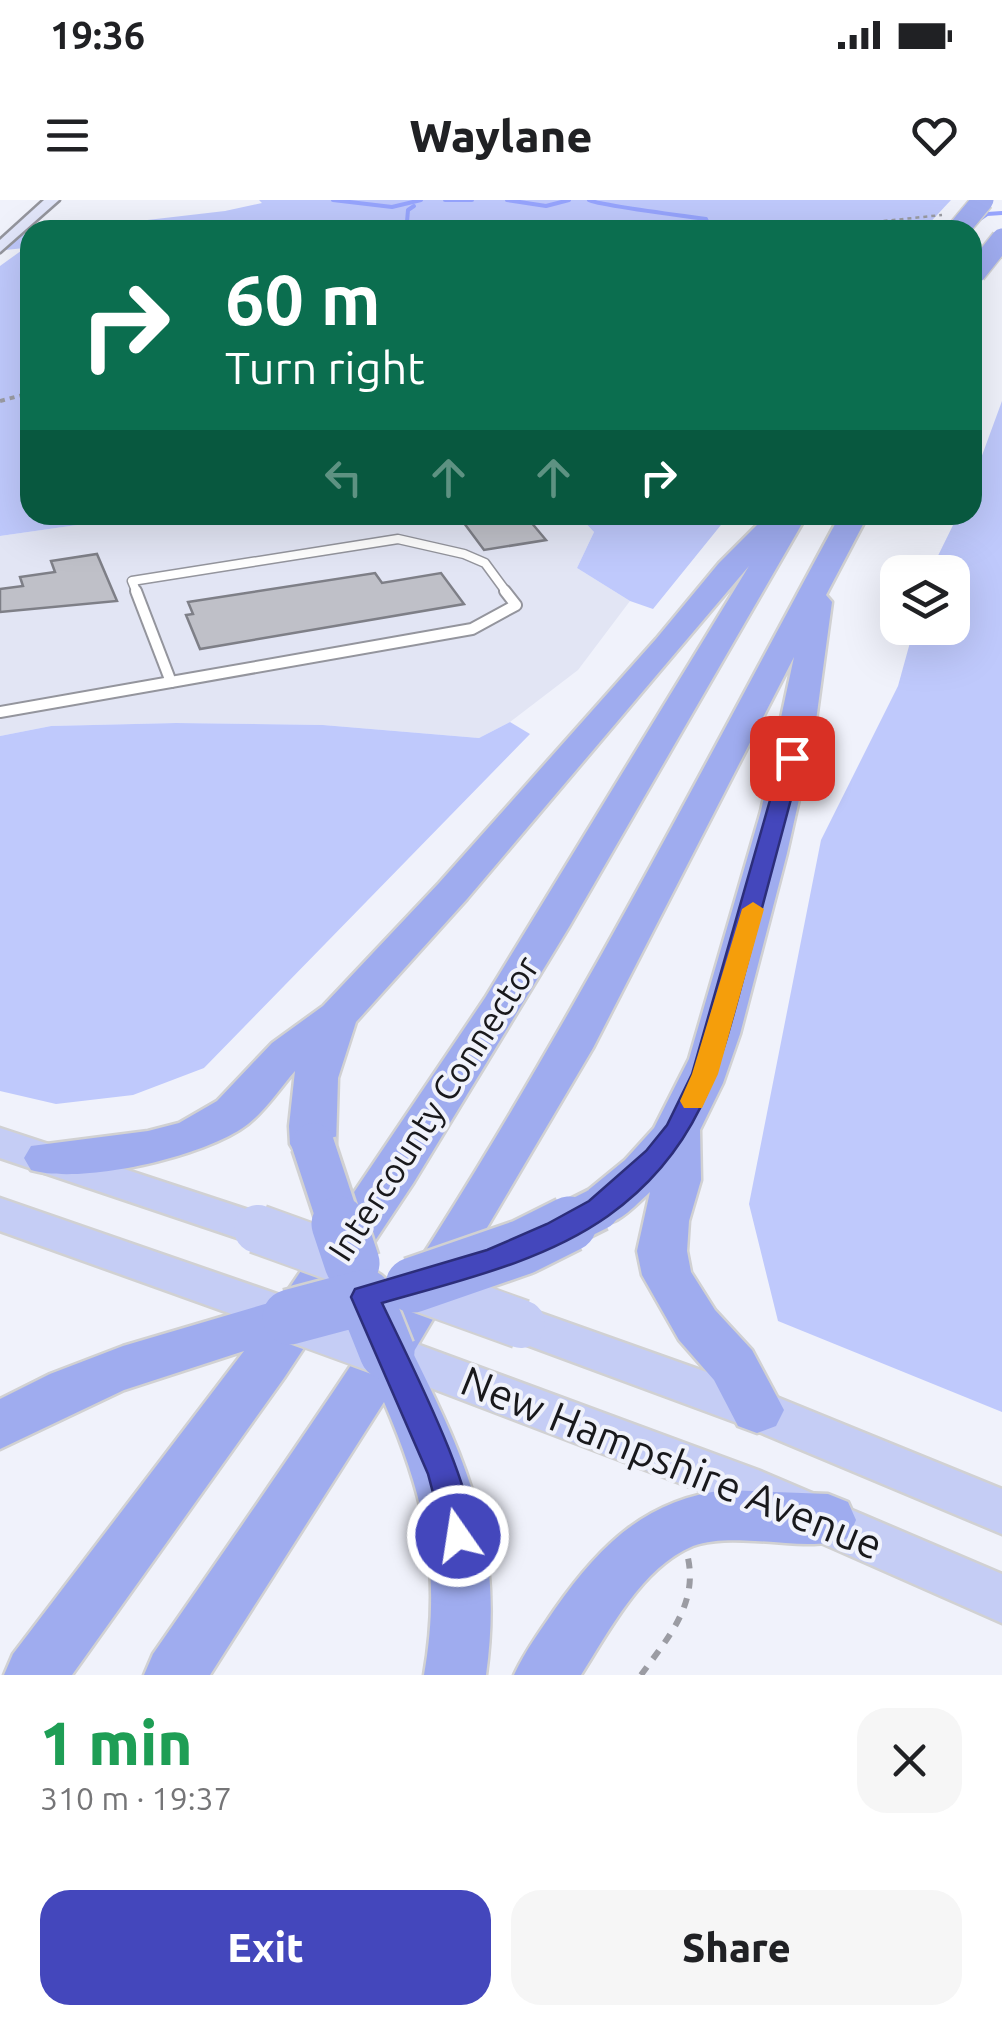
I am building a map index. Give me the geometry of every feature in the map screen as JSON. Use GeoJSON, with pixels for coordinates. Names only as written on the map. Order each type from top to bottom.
{"type":"FeatureCollection","features":[{"type":"Feature","properties":{"kind":"highway"},"geometry":{"type":"LineString","coordinates":[[957,220],[982,200]]}},
{"type":"Feature","properties":{"kind":"highway"},"geometry":{"type":"LineString","coordinates":[[982,265],[1002,239]]}},
{"type":"Feature","properties":{"kind":"highway"},"geometry":{"type":"LineString","coordinates":[[47,1158],[118,1153],[193,1136],[233,1112],[287,1053],[338,1016],[539,794],[729,569],[774,525]]}},
{"type":"Feature","properties":{"kind":"highway","name":"Intercounty Connector"},"geometry":{"type":"LineString","coordinates":[[34,1675],[212,1434],[395,1173],[534,954],[787,525]]}},
{"type":"Feature","properties":{"kind":"highway"},"geometry":{"type":"LineString","coordinates":[[175,1675],[332,1439],[510,1154],[849,525]]}},
{"type":"Feature","properties":{"kind":"highway"},"geometry":{"type":"LineString","coordinates":[[0,1426],[69,1388],[153,1356],[290,1317],[377,1282],[524,1247],[598,1209],[632,1183],[677,1130],[705,1074],[786,788],[811,668],[818,588]]}},
{"type":"Feature","properties":{"kind":"highway"},"geometry":{"type":"LineString","coordinates":[[338,1016],[317,1063],[312,1088],[313,1144],[377,1282],[387,1352],[444,1474],[462,1557],[463,1611],[454,1675]]}},
{"type":"Feature","properties":{"kind":"highway"},"geometry":{"type":"LineString","coordinates":[[677,1130],[677,1180],[665,1221],[662,1251],[667,1275],[696,1325],[734,1365],[757,1410]]}},
{"type":"Feature","properties":{"kind":"highway"},"geometry":{"type":"LineString","coordinates":[[545,1675],[622,1571],[670,1528],[738,1516],[828,1520]]}},
{"type":"Feature","properties":{"kind":"main road","name":"New Hampshire Avenue"},"geometry":{"type":"LineString","coordinates":[[0,1142],[258,1230],[377,1282],[521,1324],[757,1410],[1002,1512]]}},
{"type":"Feature","properties":{"kind":"main road","name":"New Hampshire Avenue"},"geometry":{"type":"LineString","coordinates":[[0,1214],[489,1388],[828,1520],[1002,1599]]}},
{"type":"Feature","properties":{"kind":"street"},"geometry":{"type":"LineString","coordinates":[[30,220],[52,200]]}},
{"type":"Feature","properties":{"kind":"street"},"geometry":{"type":"LineString","coordinates":[[0,248],[20,230]]}},
{"type":"Feature","properties":{"kind":"lane"},"geometry":{"type":"LineString","coordinates":[[0,712],[472,629],[516,606],[485,563],[398,539],[132,581],[170,682]]}},
{"type":"Feature","properties":{"kind":"path"},"geometry":{"type":"LineString","coordinates":[[641,1675],[692,1596],[694,1573],[687,1556]]}},
{"type":"Feature","properties":{"kind":"shaded area"},"geometry":{"type":"Polygon","coordinates":[[[259,200],[951,200],[932,220],[147,220],[262,203],[259,200]]]}},
{"type":"Feature","properties":{"kind":"shaded area"},"geometry":{"type":"Polygon","coordinates":[[[20,235],[20,248],[5,250],[20,235]]]}},
{"type":"Feature","properties":{"kind":"shaded area"},"geometry":{"type":"Polygon","coordinates":[[[20,252],[20,525],[77,525],[0,536],[0,266],[20,252]]]}},
{"type":"Feature","properties":{"kind":"shaded area"},"geometry":{"type":"Polygon","coordinates":[[[1002,401],[1002,1412],[778,1321],[749,1204],[821,840],[898,686],[909,645],[970,645],[970,555],[938,555],[953,525],[982,525],[982,455],[1002,401]]]}},
{"type":"Feature","properties":{"kind":"shaded area"},"geometry":{"type":"Polygon","coordinates":[[[77,525],[587,525],[594,532],[577,568],[630,601],[578,670],[510,722],[479,738],[323,725],[176,723],[51,726],[0,736],[0,536],[77,525]]]}},
{"type":"Feature","properties":{"kind":"shaded area"},"geometry":{"type":"Polygon","coordinates":[[[587,525],[721,525],[653,609],[630,601],[577,568],[594,532],[587,525]]]}},
{"type":"Feature","properties":{"kind":"shaded area"},"geometry":{"type":"Polygon","coordinates":[[[510,722],[530,734],[204,1068],[133,1095],[56,1104],[0,1091],[0,736],[51,726],[176,723],[323,725],[479,738],[510,722]]]}},
{"type":"Feature","properties":{"kind":"building"},"geometry":{"type":"Polygon","coordinates":[[[465,525],[533,525],[546,540],[484,550],[465,525]]]}},
{"type":"Feature","properties":{"kind":"building"},"geometry":{"type":"Polygon","coordinates":[[[97,554],[117,601],[0,612],[0,589],[23,586],[20,577],[55,572],[51,561],[97,554]]]}},
{"type":"Feature","properties":{"kind":"building"},"geometry":{"type":"Polygon","coordinates":[[[375,573],[382,583],[441,573],[464,604],[200,649],[186,615],[193,614],[188,602],[375,573]]]}},
{"type":"Feature","properties":{"kind":"waterway"},"geometry":{"type":"LineString","coordinates":[[333,200],[392,207],[421,200]]}},
{"type":"Feature","properties":{"kind":"waterway"},"geometry":{"type":"LineString","coordinates":[[445,200],[472,200]]}},
{"type":"Feature","properties":{"kind":"waterway"},"geometry":{"type":"LineString","coordinates":[[507,200],[546,206],[569,200]]}},
{"type":"Feature","properties":{"kind":"waterway"},"geometry":{"type":"LineString","coordinates":[[589,200],[706,220]]}},
{"type":"Feature","properties":{"kind":"waterway"},"geometry":{"type":"LineString","coordinates":[[407,220],[408,210],[414,206]]}},
{"type":"Feature","properties":{"kind":"waterway"},"geometry":{"type":"LineString","coordinates":[[978,220],[987,214],[1002,213]]}},
{"type":"Feature","properties":{"kind":"slow traffic"},"geometry":{"type":"LineString","coordinates":[[693,1101],[705,1074],[753,909]]}},
{"type":"Feature","properties":{"kind":"route"},"geometry":{"type":"LineString","coordinates":[[458,1536],[444,1474],[365,1297],[524,1247],[598,1209],[656,1158],[677,1130],[705,1074],[792,758]]}}]}
